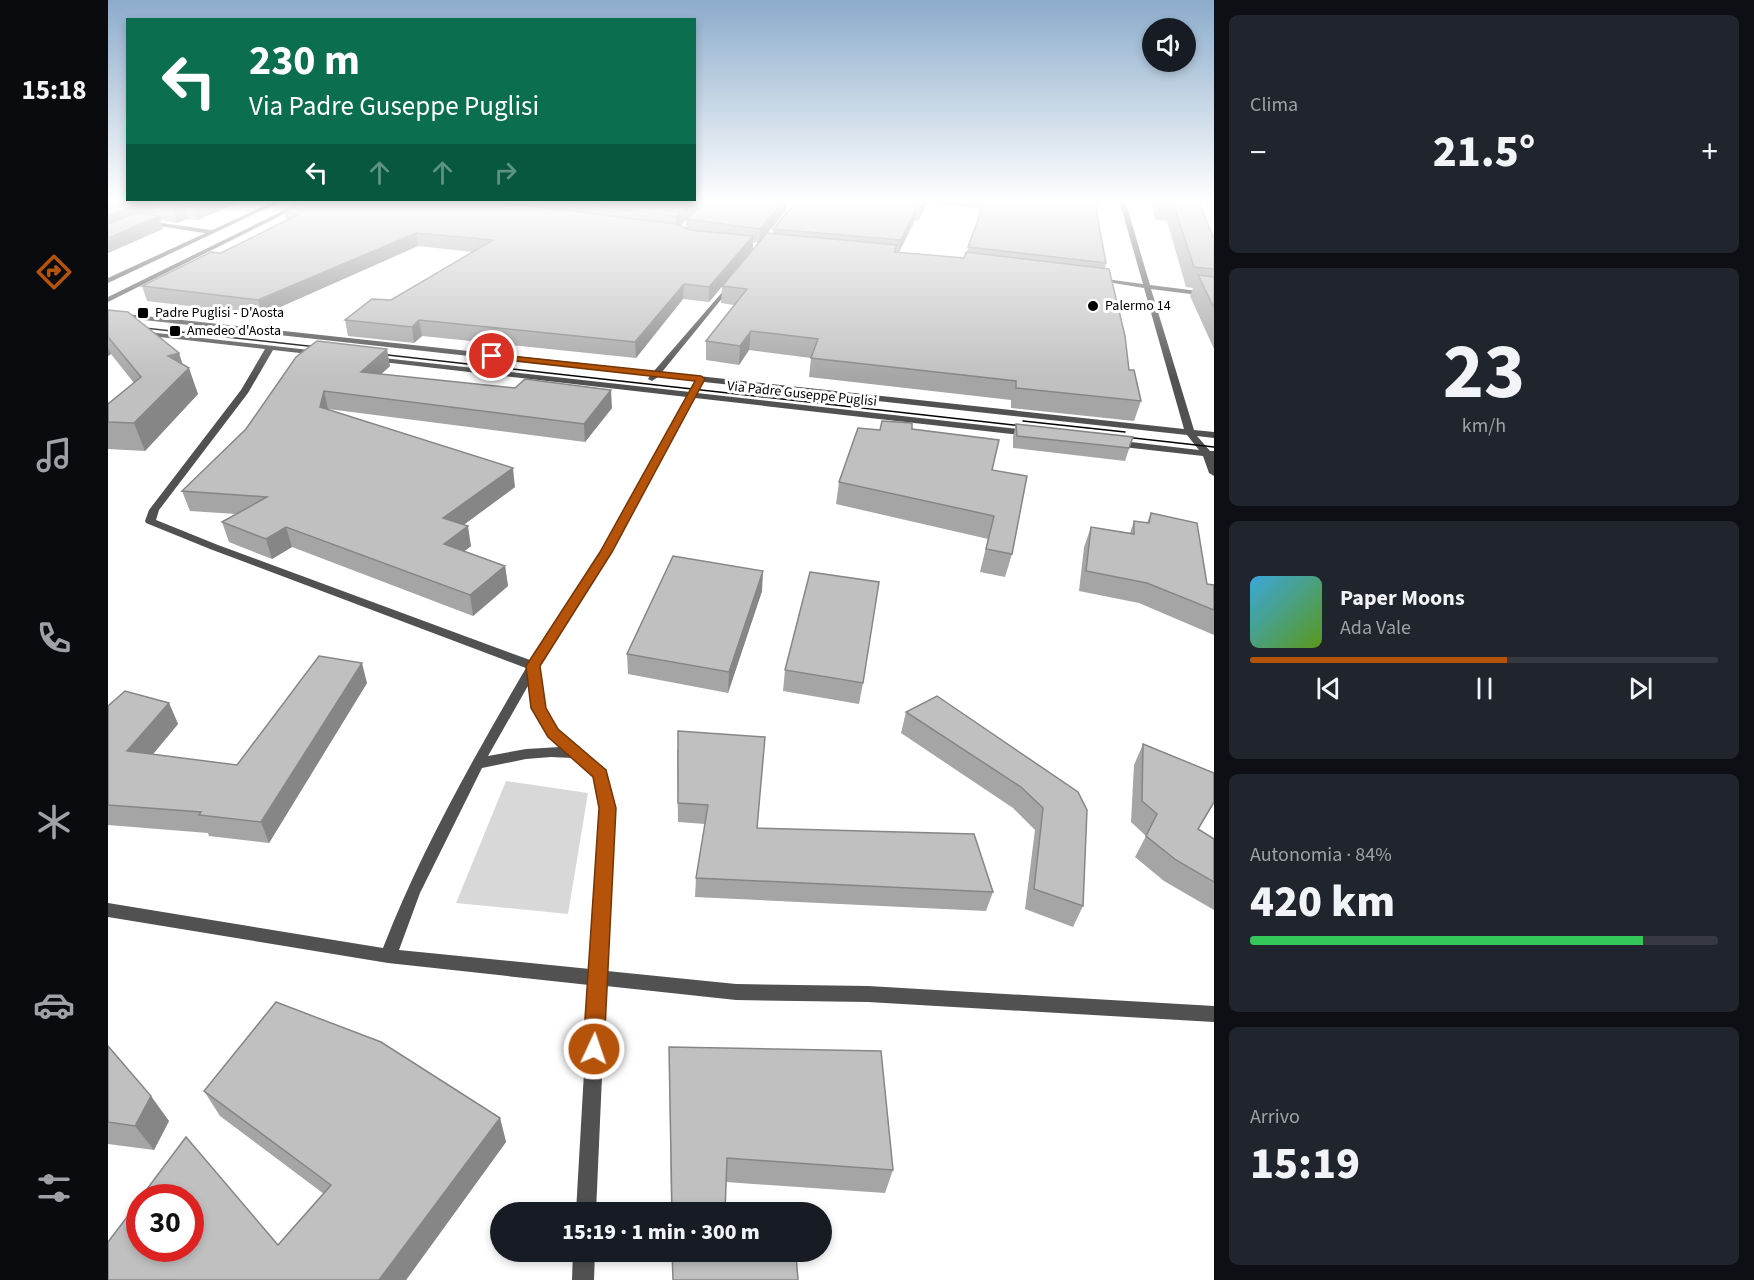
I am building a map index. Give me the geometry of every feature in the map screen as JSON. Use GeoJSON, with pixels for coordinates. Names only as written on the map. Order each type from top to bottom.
{"type":"FeatureCollection","features":[{"type":"Feature","properties":{"kind":"street"},"geometry":{"type":"LineString","coordinates":[[108,281],[153,260]]}},
{"type":"Feature","properties":{"kind":"street"},"geometry":{"type":"LineString","coordinates":[[108,300],[189,260]]}},
{"type":"Feature","properties":{"kind":"street"},"geometry":{"type":"LineString","coordinates":[[1139,260],[1190,433],[1210,453],[1214,473]]}},
{"type":"Feature","properties":{"kind":"street"},"geometry":{"type":"LineString","coordinates":[[645,390],[655,374],[739,274]]}},
{"type":"Feature","properties":{"kind":"street"},"geometry":{"type":"LineString","coordinates":[[1089,279],[1214,295]]}},
{"type":"Feature","properties":{"kind":"street","name":"Via Padre Guseppe Puglisi"},"geometry":{"type":"LineString","coordinates":[[108,314],[1214,435]]}},
{"type":"Feature","properties":{"kind":"street"},"geometry":{"type":"LineString","coordinates":[[131,332],[328,354]]}},
{"type":"Feature","properties":{"kind":"street"},"geometry":{"type":"LineString","coordinates":[[270,348],[245,391],[154,510],[150,521],[214,548],[533,666]]}},
{"type":"Feature","properties":{"kind":"street","name":"Via Padre Guseppe Puglisi"},"geometry":{"type":"LineString","coordinates":[[363,358],[1043,435]]}},
{"type":"Feature","properties":{"kind":"street"},"geometry":{"type":"LineString","coordinates":[[388,956],[412,893],[477,764],[533,666],[606,552],[701,379]]}},
{"type":"Feature","properties":{"kind":"street"},"geometry":{"type":"LineString","coordinates":[[1101,441],[1210,453]]}},
{"type":"Feature","properties":{"kind":"street"},"geometry":{"type":"LineString","coordinates":[[533,666],[538,708],[553,733],[600,774],[607,808],[586,1202]]}},
{"type":"Feature","properties":{"kind":"street"},"geometry":{"type":"LineString","coordinates":[[477,764],[517,754],[553,750],[577,753]]}},
{"type":"Feature","properties":{"kind":"street"},"geometry":{"type":"LineString","coordinates":[[108,910],[388,956],[597,979],[736,992],[868,994],[1214,1014]]}},
{"type":"Feature","properties":{"kind":"street"},"geometry":{"type":"LineString","coordinates":[[582,1280],[583,1262]]}},
{"type":"Feature","properties":{"kind":"shaded area"},"geometry":{"type":"Polygon","coordinates":[[[506,781],[588,793],[568,914],[456,903],[506,781]]]}},
{"type":"Feature","properties":{"kind":"building"},"geometry":{"type":"Polygon","coordinates":[[[195,260],[353,260],[258,300],[142,286],[195,260]]]}},
{"type":"Feature","properties":{"kind":"building"},"geometry":{"type":"Polygon","coordinates":[[[459,260],[733,260],[709,287],[684,284],[635,342],[419,320],[412,327],[345,320],[372,299],[391,300],[459,260]]]}},
{"type":"Feature","properties":{"kind":"building"},"geometry":{"type":"Polygon","coordinates":[[[744,260],[1031,260],[1109,269],[1125,336],[1129,370],[1134,370],[1141,401],[1016,388],[1016,381],[811,358],[818,339],[751,331],[740,346],[706,341],[747,289],[722,286],[744,260]]]}},
{"type":"Feature","properties":{"kind":"building"},"geometry":{"type":"Polygon","coordinates":[[[1078,260],[1105,260],[1106,263],[1078,260]]]}},
{"type":"Feature","properties":{"kind":"building"},"geometry":{"type":"Polygon","coordinates":[[[1192,260],[1214,260],[1214,269],[1194,267],[1192,260]]]}},
{"type":"Feature","properties":{"kind":"building"},"geometry":{"type":"Polygon","coordinates":[[[1198,275],[1214,277],[1214,308],[1198,275]]]}},
{"type":"Feature","properties":{"kind":"building"},"geometry":{"type":"Polygon","coordinates":[[[108,310],[128,312],[179,353],[168,356],[189,368],[134,423],[108,422],[108,404],[141,377],[108,337],[108,310]]]}},
{"type":"Feature","properties":{"kind":"building"},"geometry":{"type":"Polygon","coordinates":[[[317,341],[387,349],[361,372],[515,388],[525,379],[611,390],[584,424],[324,391],[320,407],[513,468],[443,518],[468,526],[444,544],[505,566],[470,595],[286,527],[266,539],[222,522],[267,497],[182,491],[246,429],[296,357],[317,341]]]}},
{"type":"Feature","properties":{"kind":"building"},"geometry":{"type":"Polygon","coordinates":[[[882,421],[912,423],[912,429],[999,440],[992,470],[1027,476],[1012,554],[986,549],[994,516],[839,482],[858,428],[880,430],[882,421]]]}},
{"type":"Feature","properties":{"kind":"building"},"geometry":{"type":"Polygon","coordinates":[[[1016,424],[1133,437],[1129,448],[1017,436],[1016,424]]]}},
{"type":"Feature","properties":{"kind":"building"},"geometry":{"type":"Polygon","coordinates":[[[1151,513],[1197,523],[1207,584],[1214,585],[1214,610],[1147,583],[1086,571],[1091,527],[1134,534],[1134,521],[1149,523],[1151,513]]]}},
{"type":"Feature","properties":{"kind":"building"},"geometry":{"type":"Polygon","coordinates":[[[673,556],[763,571],[729,672],[627,654],[673,556]]]}},
{"type":"Feature","properties":{"kind":"building"},"geometry":{"type":"Polygon","coordinates":[[[810,572],[879,582],[863,683],[785,670],[810,572]]]}},
{"type":"Feature","properties":{"kind":"building"},"geometry":{"type":"Polygon","coordinates":[[[319,656],[362,663],[261,822],[199,815],[201,812],[108,805],[108,706],[125,691],[169,703],[127,751],[237,765],[319,656]]]}},
{"type":"Feature","properties":{"kind":"building"},"geometry":{"type":"Polygon","coordinates":[[[937,696],[1078,792],[1087,810],[1083,906],[1034,889],[1043,808],[1021,787],[906,712],[937,696]]]}},
{"type":"Feature","properties":{"kind":"building"},"geometry":{"type":"Polygon","coordinates":[[[678,731],[765,737],[757,828],[974,834],[993,892],[696,878],[708,805],[678,803],[678,731]]]}},
{"type":"Feature","properties":{"kind":"building"},"geometry":{"type":"Polygon","coordinates":[[[1143,744],[1214,773],[1214,802],[1198,829],[1214,839],[1214,882],[1176,860],[1146,836],[1157,814],[1142,801],[1143,744]]]}},
{"type":"Feature","properties":{"kind":"building"},"geometry":{"type":"Polygon","coordinates":[[[276,1002],[381,1042],[500,1118],[379,1280],[108,1280],[108,1242],[126,1218],[126,1262],[204,1262],[204,1184],[151,1184],[186,1137],[278,1245],[331,1185],[204,1091],[276,1002]]]}},
{"type":"Feature","properties":{"kind":"building"},"geometry":{"type":"Polygon","coordinates":[[[108,1046],[151,1096],[135,1126],[108,1122],[108,1046]]]}},
{"type":"Feature","properties":{"kind":"building"},"geometry":{"type":"Polygon","coordinates":[[[669,1047],[881,1051],[893,1170],[727,1158],[725,1202],[672,1202],[669,1047]]]}},
{"type":"Feature","properties":{"kind":"building"},"geometry":{"type":"Polygon","coordinates":[[[672,1262],[797,1262],[798,1280],[673,1280],[672,1262]]]}},
{"type":"Feature","properties":{"kind":"tram line"},"geometry":{"type":"LineString","coordinates":[[108,324],[326,348]]}},
{"type":"Feature","properties":{"kind":"tram line"},"geometry":{"type":"LineString","coordinates":[[370,353],[1032,427]]}},
{"type":"Feature","properties":{"kind":"tram line"},"geometry":{"type":"LineString","coordinates":[[1023,421],[1125,432]]}},
{"type":"Feature","properties":{"kind":"tram line"},"geometry":{"type":"LineString","coordinates":[[1116,436],[1214,447]]}},
{"type":"Feature","properties":{"kind":"place","name":"Palermo 14"},"geometry":{"type":"Point","coordinates":[1093,306]}},
{"type":"Feature","properties":{"kind":"place","name":"Padre Puglisi - D'Aosta"},"geometry":{"type":"Point","coordinates":[143,313]}},
{"type":"Feature","properties":{"kind":"place","name":"Amedeo d'Aosta"},"geometry":{"type":"Point","coordinates":[175,331]}},
{"type":"Feature","properties":{"kind":"route"},"geometry":{"type":"LineString","coordinates":[[492,356],[701,379],[606,552],[533,666],[538,708],[553,733],[600,774],[607,808],[594,1049]]}}]}
